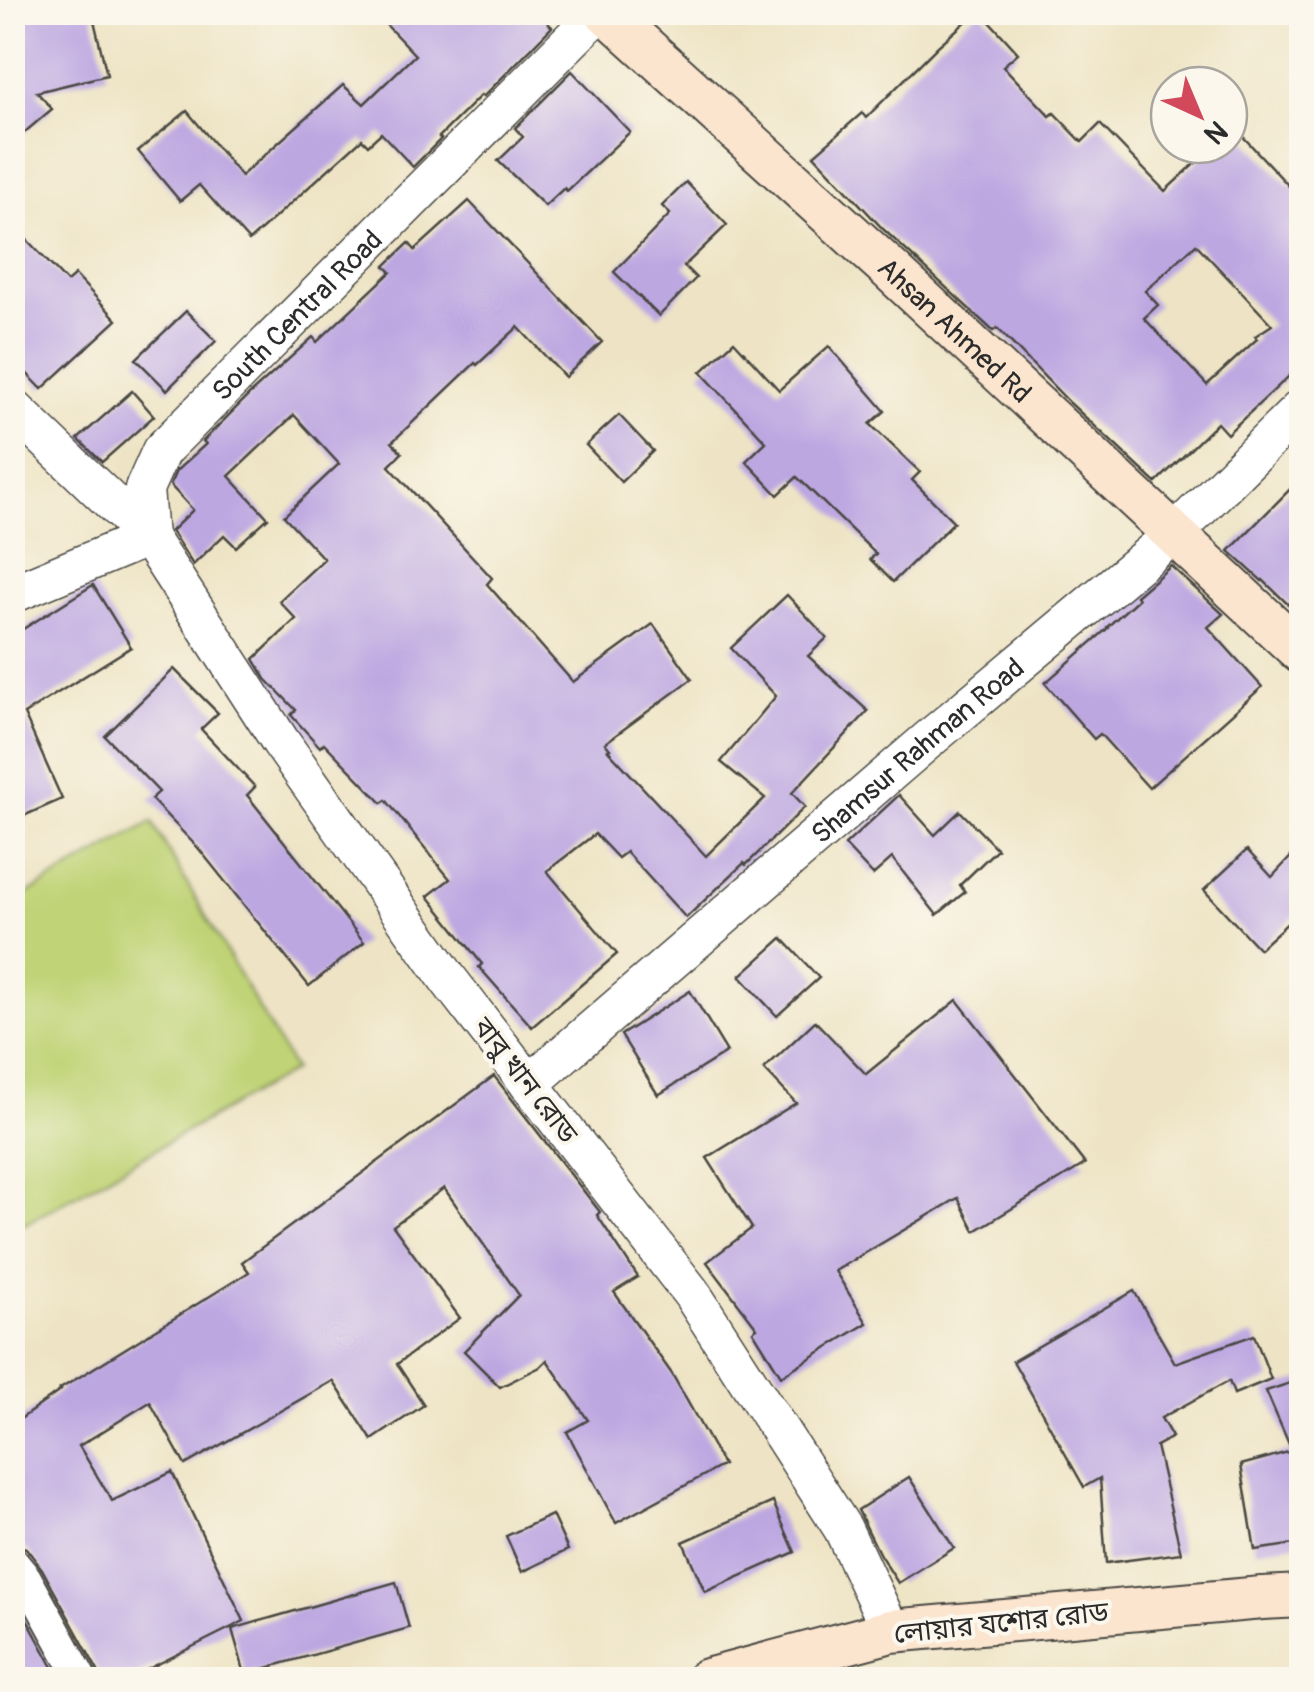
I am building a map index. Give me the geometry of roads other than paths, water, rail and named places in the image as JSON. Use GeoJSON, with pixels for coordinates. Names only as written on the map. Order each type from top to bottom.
{"type":"FeatureCollection","features":[{"type":"Feature","properties":{"kind":"main road","name":"Ahsan Ahmed Rd"},"geometry":{"type":"LineString","coordinates":[[602,12],[884,264],[1302,653]]}},
{"type":"Feature","properties":{"kind":"main road","name":"লোয়ার যশোর রোড"},"geometry":{"type":"LineString","coordinates":[[706,1680],[891,1631],[1302,1596]]}},
{"type":"Feature","properties":{"kind":"street","name":"South Central Road"},"geometry":{"type":"LineString","coordinates":[[148,536],[144,489],[161,451],[602,12]]}},
{"type":"Feature","properties":{"kind":"street","name":"বাবু খান রোড"},"geometry":{"type":"LineString","coordinates":[[12,407],[148,536],[280,741],[448,980],[692,1294],[843,1529],[891,1631]]}},
{"type":"Feature","properties":{"kind":"street","name":"Shamsur Rahman Road"},"geometry":{"type":"LineString","coordinates":[[529,1084],[928,740],[1174,535],[1302,408]]}},
{"type":"Feature","properties":{"kind":"street"},"geometry":{"type":"LineString","coordinates":[[12,594],[148,536]]}},
{"type":"Feature","properties":{"kind":"street"},"geometry":{"type":"LineString","coordinates":[[12,1561],[26,1578],[82,1680]]}}]}
